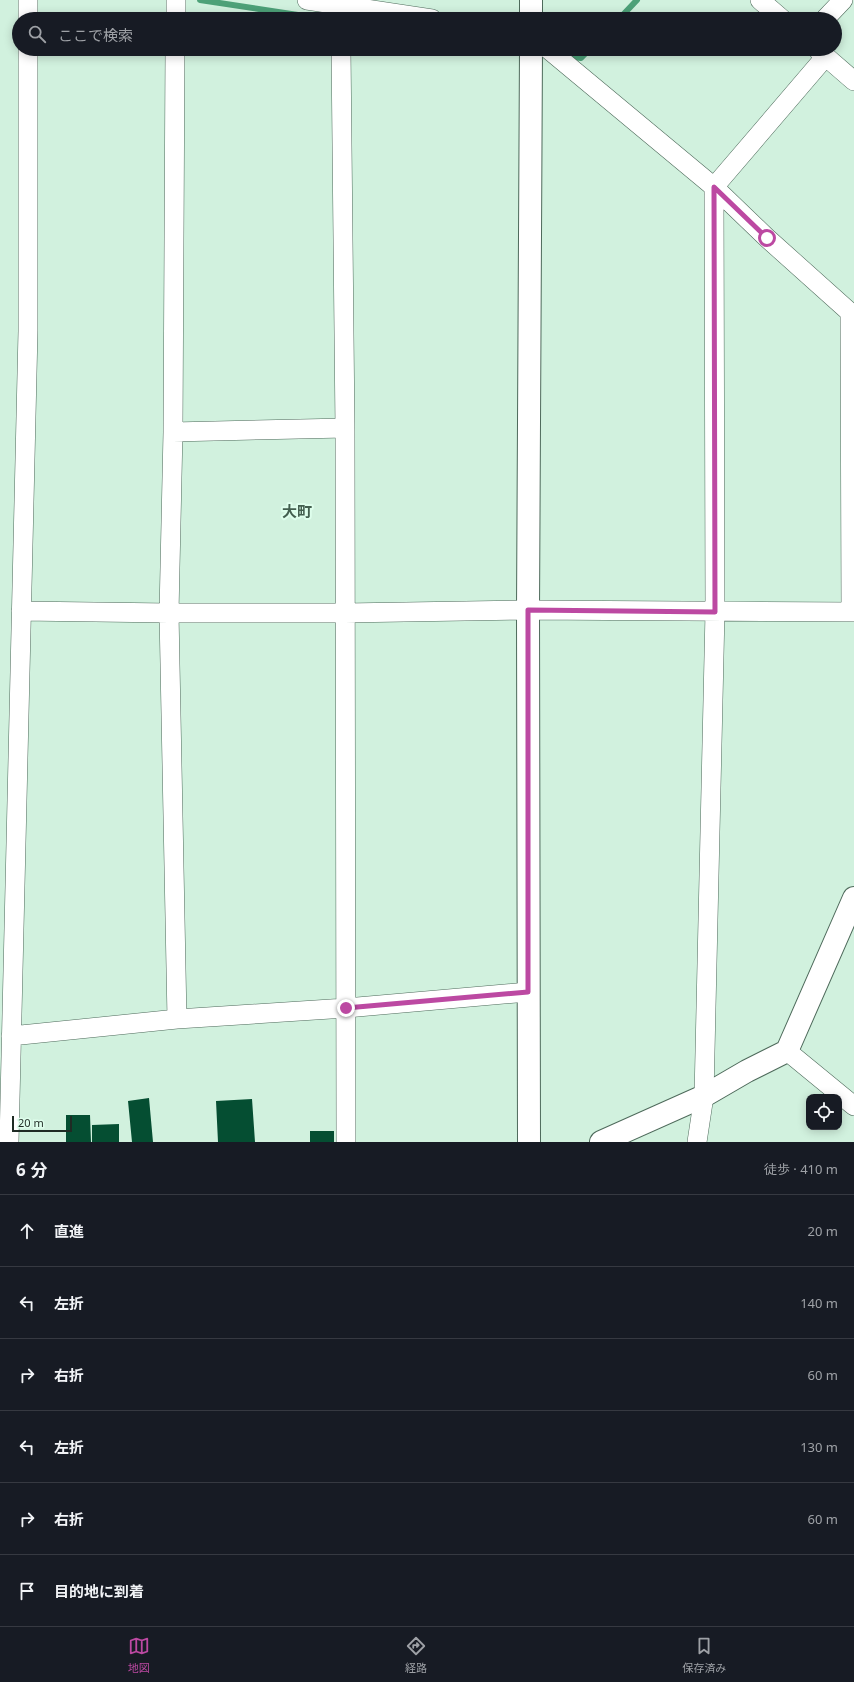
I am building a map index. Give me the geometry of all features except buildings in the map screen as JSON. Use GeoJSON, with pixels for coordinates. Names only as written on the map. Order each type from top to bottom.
{"type":"FeatureCollection","features":[{"type":"Feature","properties":{"kind":"street"},"geometry":{"type":"LineString","coordinates":[[28,0],[28,12]]}},
{"type":"Feature","properties":{"kind":"street"},"geometry":{"type":"LineString","coordinates":[[176,0],[176,12]]}},
{"type":"Feature","properties":{"kind":"street"},"geometry":{"type":"LineString","coordinates":[[307,0],[341,12]]}},
{"type":"Feature","properties":{"kind":"street"},"geometry":{"type":"LineString","coordinates":[[531,0],[531,12]]}},
{"type":"Feature","properties":{"kind":"street"},"geometry":{"type":"LineString","coordinates":[[760,0],[774,12]]}},
{"type":"Feature","properties":{"kind":"street"},"geometry":{"type":"LineString","coordinates":[[832,12],[843,0]]}},
{"type":"Feature","properties":{"kind":"street"},"geometry":{"type":"LineString","coordinates":[[9,1142],[28,331],[28,56]]}},
{"type":"Feature","properties":{"kind":"street"},"geometry":{"type":"LineString","coordinates":[[176,56],[173,432],[169,613],[177,1019]]}},
{"type":"Feature","properties":{"kind":"street"},"geometry":{"type":"LineString","coordinates":[[341,56],[345,428],[346,1142]]}},
{"type":"Feature","properties":{"kind":"street"},"geometry":{"type":"LineString","coordinates":[[529,1142],[528,610],[531,56]]}},
{"type":"Feature","properties":{"kind":"street"},"geometry":{"type":"LineString","coordinates":[[21,611],[169,613],[345,613],[528,610],[852,612],[852,314],[767,238],[714,187],[556,56]]}},
{"type":"Feature","properties":{"kind":"street"},"geometry":{"type":"LineString","coordinates":[[696,1142],[704,1096],[715,612],[714,187],[819,56]]}},
{"type":"Feature","properties":{"kind":"street"},"geometry":{"type":"LineString","coordinates":[[825,56],[854,81]]}},
{"type":"Feature","properties":{"kind":"street"},"geometry":{"type":"LineString","coordinates":[[173,432],[345,428]]}},
{"type":"Feature","properties":{"kind":"street"},"geometry":{"type":"LineString","coordinates":[[601,1142],[704,1096],[747,1071],[787,1051],[854,898]]}},
{"type":"Feature","properties":{"kind":"street"},"geometry":{"type":"LineString","coordinates":[[11,1036],[177,1019],[346,1008],[528,992]]}},
{"type":"Feature","properties":{"kind":"street"},"geometry":{"type":"LineString","coordinates":[[787,1051],[854,1106]]}},
{"type":"Feature","properties":{"kind":"waterway"},"geometry":{"type":"LineString","coordinates":[[200,0],[278,12]]}},
{"type":"Feature","properties":{"kind":"waterway"},"geometry":{"type":"LineString","coordinates":[[626,12],[637,0]]}},
{"type":"Feature","properties":{"kind":"waterway"},"geometry":{"type":"LineString","coordinates":[[566,56],[581,58],[583,56]]}},
{"type":"Feature","properties":{"kind":"district","name":"大町"},"geometry":{"type":"Point","coordinates":[297,512]}},
{"type":"Feature","properties":{"kind":"route"},"geometry":{"type":"LineString","coordinates":[[346,1008],[528,992],[528,610],[715,612],[714,187],[767,238]]}}]}
